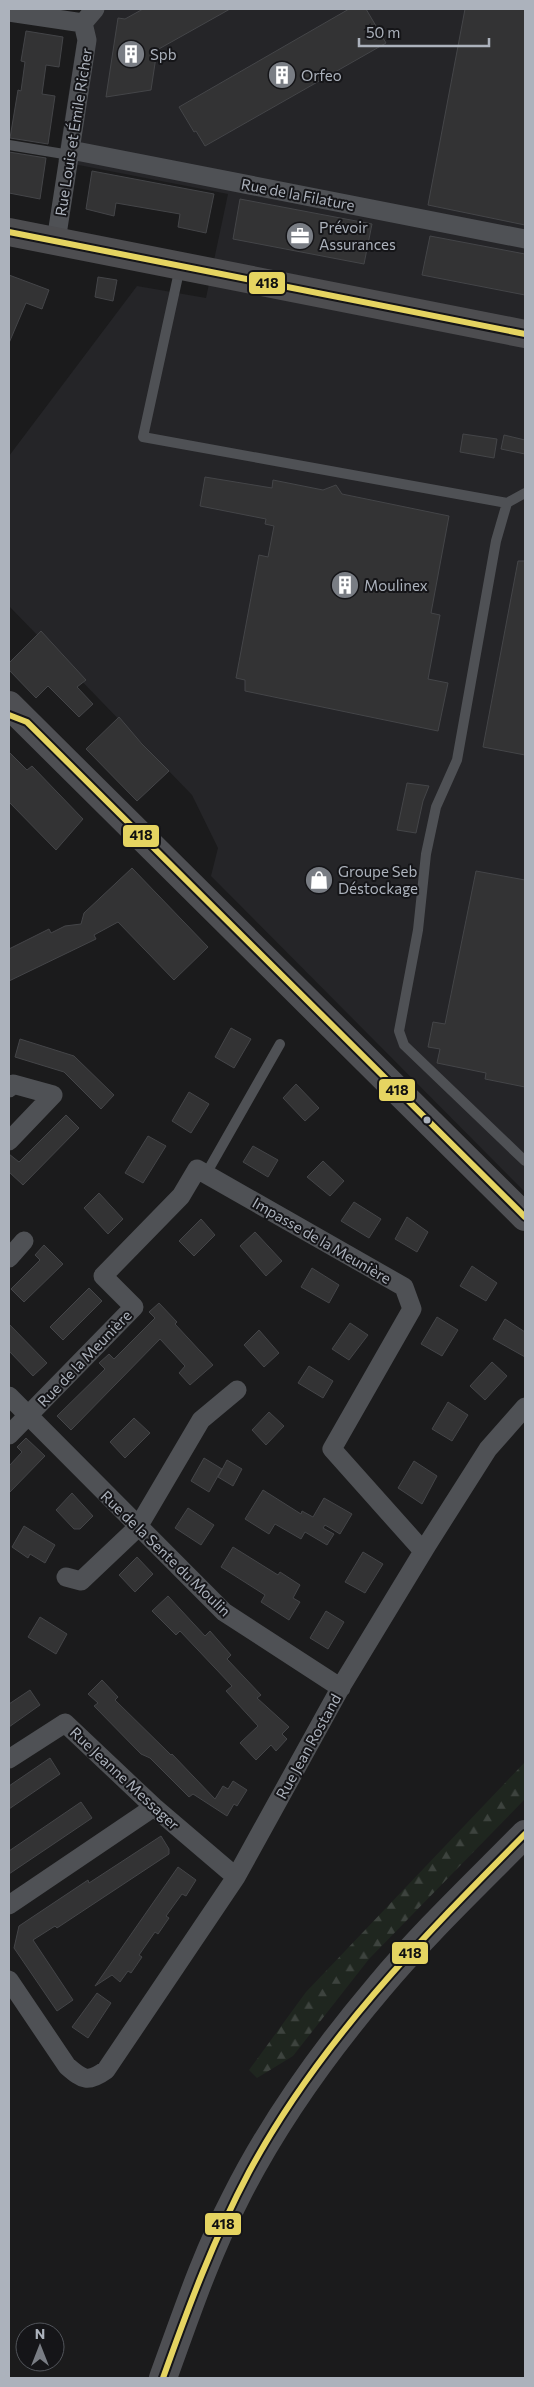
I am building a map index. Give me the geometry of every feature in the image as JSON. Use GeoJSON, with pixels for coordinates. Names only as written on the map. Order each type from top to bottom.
{"type":"FeatureCollection","features":[{"type":"Feature","properties":{"kind":"main road"},"geometry":{"type":"LineString","coordinates":[[9,232],[525,334]]}},
{"type":"Feature","properties":{"kind":"main road"},"geometry":{"type":"LineString","coordinates":[[15,714],[525,1217]]}},
{"type":"Feature","properties":{"kind":"main road"},"geometry":{"type":"LineString","coordinates":[[163,2378],[210,2251],[235,2198],[287,2111],[328,2049],[379,1986],[429,1931],[525,1834]]}},
{"type":"Feature","properties":{"kind":"street"},"geometry":{"type":"LineString","coordinates":[[9,12],[89,16]]}},
{"type":"Feature","properties":{"kind":"street","name":"Rue Louis et Émile Richer"},"geometry":{"type":"LineString","coordinates":[[56,241],[71,152],[89,16]]}},
{"type":"Feature","properties":{"kind":"street","name":"Rue de la Filature"},"geometry":{"type":"LineString","coordinates":[[71,152],[525,238]]}},
{"type":"Feature","properties":{"kind":"street"},"geometry":{"type":"LineString","coordinates":[[9,1088],[13,1084],[53,1095],[9,1141]]}},
{"type":"Feature","properties":{"kind":"street","name":"Rue de la Meunière"},"geometry":{"type":"LineString","coordinates":[[9,1435],[134,1307],[103,1276],[181,1196],[201,1171]]}},
{"type":"Feature","properties":{"kind":"street","name":"Impasse de la Meunière"},"geometry":{"type":"LineString","coordinates":[[201,1171],[404,1287],[412,1310],[332,1449],[423,1551]]}},
{"type":"Feature","properties":{"kind":"street"},"geometry":{"type":"LineString","coordinates":[[9,1258],[24,1242]]}},
{"type":"Feature","properties":{"kind":"street"},"geometry":{"type":"LineString","coordinates":[[66,1577],[81,1581],[138,1527],[201,1420],[238,1390]]}},
{"type":"Feature","properties":{"kind":"street","name":"Rue de la Sente du Moulin"},"geometry":{"type":"LineString","coordinates":[[9,1396],[224,1612],[340,1688]]}},
{"type":"Feature","properties":{"kind":"street","name":"Rue Jean Rostand"},"geometry":{"type":"LineString","coordinates":[[9,1980],[67,2066],[78,2076],[86,2079],[96,2077],[106,2070],[236,1877],[340,1688],[423,1551],[488,1449],[525,1406]]}},
{"type":"Feature","properties":{"kind":"street","name":"Rue Jeanne Messager"},"geometry":{"type":"LineString","coordinates":[[9,1758],[65,1723],[154,1807],[236,1877]]}},
{"type":"Feature","properties":{"kind":"street"},"geometry":{"type":"LineString","coordinates":[[9,1905],[154,1807]]}},
{"type":"Feature","properties":{"kind":"lane"},"geometry":{"type":"LineString","coordinates":[[9,145],[71,152]]}},
{"type":"Feature","properties":{"kind":"lane"},"geometry":{"type":"LineString","coordinates":[[180,265],[143,437],[507,503],[525,493]]}},
{"type":"Feature","properties":{"kind":"lane"},"geometry":{"type":"LineString","coordinates":[[507,503],[496,541],[457,760],[436,807],[426,854],[418,930],[399,1031],[404,1045],[525,1161]]}},
{"type":"Feature","properties":{"kind":"lane"},"geometry":{"type":"LineString","coordinates":[[201,1171],[280,1044]]}},
{"type":"Feature","properties":{"kind":"shaded area"},"geometry":{"type":"Polygon","coordinates":[[[82,9],[525,9],[525,1192],[211,876],[218,848],[192,795],[9,606],[9,456],[137,286],[206,298],[228,194],[58,161],[82,9]]]}},
{"type":"Feature","properties":{"kind":"green space"},"geometry":{"type":"Polygon","coordinates":[[[525,1762],[525,1799],[369,1959],[293,2056],[257,2078],[249,2070],[306,1992],[525,1762]]]}},
{"type":"Feature","properties":{"kind":"building","name":"Spb"},"geometry":{"type":"Polygon","coordinates":[[[143,9],[230,9],[157,50],[151,90],[106,97],[118,18],[125,19],[143,9]]]}},
{"type":"Feature","properties":{"kind":"building","name":"Orfeo"},"geometry":{"type":"Polygon","coordinates":[[[349,9],[366,9],[386,43],[205,146],[179,107],[349,9]]]}},
{"type":"Feature","properties":{"kind":"building"},"geometry":{"type":"Polygon","coordinates":[[[465,9],[525,9],[525,225],[428,205],[465,9]]]}},
{"type":"Feature","properties":{"kind":"building"},"geometry":{"type":"Polygon","coordinates":[[[26,31],[63,37],[59,67],[46,65],[42,94],[55,96],[48,144],[10,138],[18,90],[21,91],[25,62],[21,61],[26,31]]]}},
{"type":"Feature","properties":{"kind":"building"},"geometry":{"type":"Polygon","coordinates":[[[9,152],[46,158],[40,199],[9,193],[9,152]]]}},
{"type":"Feature","properties":{"kind":"building"},"geometry":{"type":"Polygon","coordinates":[[[92,171],[214,194],[206,233],[178,227],[180,214],[116,203],[114,216],[86,209],[92,171]]]}},
{"type":"Feature","properties":{"kind":"building"},"geometry":{"type":"Polygon","coordinates":[[[240,199],[372,224],[364,264],[233,239],[240,199]]]}},
{"type":"Feature","properties":{"kind":"building"},"geometry":{"type":"Polygon","coordinates":[[[430,236],[525,254],[525,295],[422,275],[430,236]]]}},
{"type":"Feature","properties":{"kind":"building"},"geometry":{"type":"Polygon","coordinates":[[[9,275],[49,290],[42,309],[26,303],[9,343],[9,275]]]}},
{"type":"Feature","properties":{"kind":"building"},"geometry":{"type":"Polygon","coordinates":[[[98,277],[117,280],[113,301],[95,297],[98,277]]]}},
{"type":"Feature","properties":{"kind":"building"},"geometry":{"type":"Polygon","coordinates":[[[463,434],[497,439],[494,458],[460,452],[463,434]]]}},
{"type":"Feature","properties":{"kind":"building"},"geometry":{"type":"Polygon","coordinates":[[[504,435],[525,440],[525,454],[501,449],[504,435]]]}},
{"type":"Feature","properties":{"kind":"building","name":"Moulinex"},"geometry":{"type":"Polygon","coordinates":[[[205,477],[272,488],[273,480],[323,490],[336,485],[342,494],[449,516],[431,613],[440,615],[428,679],[448,683],[438,731],[245,691],[245,680],[236,678],[259,555],[268,557],[274,526],[265,524],[266,519],[200,506],[205,477]]]}},
{"type":"Feature","properties":{"kind":"building"},"geometry":{"type":"Polygon","coordinates":[[[518,561],[525,561],[525,755],[483,747],[518,561]]]}},
{"type":"Feature","properties":{"kind":"building"},"geometry":{"type":"Polygon","coordinates":[[[41,631],[86,680],[77,687],[93,704],[79,717],[48,686],[36,698],[9,670],[9,663],[41,631]]]}},
{"type":"Feature","properties":{"kind":"building"},"geometry":{"type":"Polygon","coordinates":[[[119,717],[169,771],[137,801],[86,749],[119,717]]]}},
{"type":"Feature","properties":{"kind":"building"},"geometry":{"type":"Polygon","coordinates":[[[9,752],[27,770],[32,766],[83,819],[56,850],[9,802],[9,752]]]}},
{"type":"Feature","properties":{"kind":"building"},"geometry":{"type":"Polygon","coordinates":[[[407,783],[429,786],[423,801],[416,833],[397,830],[407,783]]]}},
{"type":"Feature","properties":{"kind":"building"},"geometry":{"type":"Polygon","coordinates":[[[132,868],[208,947],[174,980],[118,922],[94,935],[96,939],[9,981],[9,949],[49,929],[51,933],[65,926],[81,924],[84,913],[132,868]]]}},
{"type":"Feature","properties":{"kind":"building"},"geometry":{"type":"Polygon","coordinates":[[[476,871],[525,880],[525,1087],[485,1079],[486,1073],[437,1063],[440,1049],[428,1047],[433,1022],[445,1024],[476,871]]]}},
{"type":"Feature","properties":{"kind":"building"},"geometry":{"type":"Polygon","coordinates":[[[231,1028],[251,1039],[234,1068],[215,1057],[231,1028]]]}},
{"type":"Feature","properties":{"kind":"building"},"geometry":{"type":"Polygon","coordinates":[[[20,1039],[74,1056],[114,1095],[101,1109],[64,1072],[15,1057],[20,1039]]]}},
{"type":"Feature","properties":{"kind":"building"},"geometry":{"type":"Polygon","coordinates":[[[296,1084],[319,1108],[305,1121],[283,1098],[296,1084]]]}},
{"type":"Feature","properties":{"kind":"building"},"geometry":{"type":"Polygon","coordinates":[[[189,1092],[209,1104],[191,1133],[172,1121],[189,1092]]]}},
{"type":"Feature","properties":{"kind":"building"},"geometry":{"type":"Polygon","coordinates":[[[66,1115],[79,1128],[23,1185],[9,1172],[9,1154],[19,1162],[66,1115]]]}},
{"type":"Feature","properties":{"kind":"building"},"geometry":{"type":"Polygon","coordinates":[[[148,1136],[166,1146],[143,1183],[125,1173],[148,1136]]]}},
{"type":"Feature","properties":{"kind":"building"},"geometry":{"type":"Polygon","coordinates":[[[253,1146],[278,1160],[268,1177],[243,1162],[253,1146]]]}},
{"type":"Feature","properties":{"kind":"building"},"geometry":{"type":"Polygon","coordinates":[[[323,1161],[344,1181],[330,1196],[307,1177],[323,1161]]]}},
{"type":"Feature","properties":{"kind":"building"},"geometry":{"type":"Polygon","coordinates":[[[99,1193],[123,1219],[108,1234],[84,1208],[99,1193]]]}},
{"type":"Feature","properties":{"kind":"building"},"geometry":{"type":"Polygon","coordinates":[[[354,1202],[381,1219],[369,1238],[341,1221],[354,1202]]]}},
{"type":"Feature","properties":{"kind":"building"},"geometry":{"type":"Polygon","coordinates":[[[407,1217],[428,1232],[417,1252],[395,1239],[407,1217]]]}},
{"type":"Feature","properties":{"kind":"building"},"geometry":{"type":"Polygon","coordinates":[[[201,1219],[215,1235],[194,1256],[179,1241],[201,1219]]]}},
{"type":"Feature","properties":{"kind":"building"},"geometry":{"type":"Polygon","coordinates":[[[255,1232],[282,1261],[266,1276],[240,1246],[255,1232]]]}},
{"type":"Feature","properties":{"kind":"building"},"geometry":{"type":"Polygon","coordinates":[[[44,1245],[63,1264],[24,1302],[11,1289],[40,1260],[35,1255],[44,1245]]]}},
{"type":"Feature","properties":{"kind":"building"},"geometry":{"type":"Polygon","coordinates":[[[472,1266],[497,1283],[486,1301],[460,1286],[472,1266]]]}},
{"type":"Feature","properties":{"kind":"building"},"geometry":{"type":"Polygon","coordinates":[[[312,1268],[339,1285],[329,1303],[301,1287],[312,1268]]]}},
{"type":"Feature","properties":{"kind":"building"},"geometry":{"type":"Polygon","coordinates":[[[89,1288],[102,1301],[63,1340],[50,1327],[89,1288]]]}},
{"type":"Feature","properties":{"kind":"building"},"geometry":{"type":"Polygon","coordinates":[[[159,1303],[177,1322],[175,1324],[213,1365],[190,1385],[179,1373],[185,1366],[160,1339],[71,1430],[57,1416],[105,1369],[99,1363],[109,1354],[114,1359],[155,1318],[149,1312],[159,1303]]]}},
{"type":"Feature","properties":{"kind":"building"},"geometry":{"type":"Polygon","coordinates":[[[437,1317],[458,1330],[442,1356],[421,1344],[437,1317]]]}},
{"type":"Feature","properties":{"kind":"building"},"geometry":{"type":"Polygon","coordinates":[[[505,1319],[525,1332],[525,1357],[493,1339],[505,1319]]]}},
{"type":"Feature","properties":{"kind":"building"},"geometry":{"type":"Polygon","coordinates":[[[350,1323],[368,1335],[349,1360],[332,1349],[350,1323]]]}},
{"type":"Feature","properties":{"kind":"building"},"geometry":{"type":"Polygon","coordinates":[[[9,1324],[47,1363],[33,1376],[9,1351],[9,1324]]]}},
{"type":"Feature","properties":{"kind":"building"},"geometry":{"type":"Polygon","coordinates":[[[259,1330],[279,1353],[264,1367],[244,1345],[259,1330]]]}},
{"type":"Feature","properties":{"kind":"building"},"geometry":{"type":"Polygon","coordinates":[[[492,1362],[507,1376],[485,1400],[470,1386],[492,1362]]]}},
{"type":"Feature","properties":{"kind":"building"},"geometry":{"type":"Polygon","coordinates":[[[309,1366],[333,1381],[323,1398],[298,1383],[309,1366]]]}},
{"type":"Feature","properties":{"kind":"building"},"geometry":{"type":"Polygon","coordinates":[[[448,1402],[468,1415],[452,1441],[432,1429],[448,1402]]]}},
{"type":"Feature","properties":{"kind":"building"},"geometry":{"type":"Polygon","coordinates":[[[269,1412],[284,1426],[266,1445],[252,1430],[269,1412]]]}},
{"type":"Feature","properties":{"kind":"building"},"geometry":{"type":"Polygon","coordinates":[[[134,1418],[150,1433],[125,1458],[110,1442],[134,1418]]]}},
{"type":"Feature","properties":{"kind":"building"},"geometry":{"type":"Polygon","coordinates":[[[26,1438],[45,1456],[9,1493],[9,1466],[22,1452],[17,1447],[26,1438]]]}},
{"type":"Feature","properties":{"kind":"building"},"geometry":{"type":"Polygon","coordinates":[[[204,1458],[222,1469],[209,1492],[191,1481],[204,1458]]]}},
{"type":"Feature","properties":{"kind":"building"},"geometry":{"type":"Polygon","coordinates":[[[227,1460],[242,1469],[233,1486],[218,1477],[227,1460]]]}},
{"type":"Feature","properties":{"kind":"building"},"geometry":{"type":"Polygon","coordinates":[[[414,1461],[437,1476],[422,1504],[398,1488],[414,1461]]]}},
{"type":"Feature","properties":{"kind":"building"},"geometry":{"type":"Polygon","coordinates":[[[263,1490],[301,1514],[302,1511],[313,1517],[324,1498],[352,1514],[340,1534],[325,1525],[323,1528],[334,1534],[327,1545],[305,1532],[301,1539],[275,1524],[269,1534],[245,1519],[263,1490]]]}},
{"type":"Feature","properties":{"kind":"building"},"geometry":{"type":"Polygon","coordinates":[[[72,1493],[93,1516],[80,1529],[74,1529],[56,1510],[72,1493]]]}},
{"type":"Feature","properties":{"kind":"building"},"geometry":{"type":"Polygon","coordinates":[[[188,1508],[214,1525],[201,1545],[175,1528],[188,1508]]]}},
{"type":"Feature","properties":{"kind":"building"},"geometry":{"type":"Polygon","coordinates":[[[24,1526],[55,1545],[45,1563],[30,1554],[28,1558],[12,1547],[24,1526]]]}},
{"type":"Feature","properties":{"kind":"building"},"geometry":{"type":"Polygon","coordinates":[[[233,1547],[278,1575],[280,1572],[300,1585],[293,1598],[300,1602],[289,1620],[261,1602],[265,1595],[221,1567],[233,1547]]]}},
{"type":"Feature","properties":{"kind":"building"},"geometry":{"type":"Polygon","coordinates":[[[363,1552],[383,1564],[365,1593],[345,1582],[363,1552]]]}},
{"type":"Feature","properties":{"kind":"building"},"geometry":{"type":"Polygon","coordinates":[[[137,1557],[153,1574],[135,1592],[119,1575],[137,1557]]]}},
{"type":"Feature","properties":{"kind":"building"},"geometry":{"type":"Polygon","coordinates":[[[168,1596],[205,1636],[210,1631],[231,1655],[227,1659],[261,1695],[257,1698],[289,1727],[282,1734],[287,1739],[276,1751],[271,1745],[256,1760],[240,1743],[258,1726],[226,1691],[232,1686],[180,1631],[176,1635],[152,1611],[168,1596]]]}},
{"type":"Feature","properties":{"kind":"building"},"geometry":{"type":"Polygon","coordinates":[[[326,1611],[344,1622],[328,1649],[310,1638],[326,1611]]]}},
{"type":"Feature","properties":{"kind":"building"},"geometry":{"type":"Polygon","coordinates":[[[40,1617],[67,1634],[56,1654],[28,1637],[40,1617]]]}},
{"type":"Feature","properties":{"kind":"building"},"geometry":{"type":"Polygon","coordinates":[[[102,1680],[118,1697],[115,1700],[172,1754],[215,1799],[223,1786],[228,1789],[233,1781],[247,1790],[237,1806],[234,1804],[227,1816],[193,1794],[189,1797],[150,1758],[141,1754],[94,1706],[98,1703],[88,1694],[102,1680]]]}},
{"type":"Feature","properties":{"kind":"building"},"geometry":{"type":"Polygon","coordinates":[[[30,1690],[40,1705],[9,1727],[9,1704],[30,1690]]]}},
{"type":"Feature","properties":{"kind":"building"},"geometry":{"type":"Polygon","coordinates":[[[50,1758],[60,1774],[9,1809],[9,1786],[50,1758]]]}},
{"type":"Feature","properties":{"kind":"building"},"geometry":{"type":"Polygon","coordinates":[[[81,1802],[92,1818],[9,1874],[9,1851],[81,1802]]]}},
{"type":"Feature","properties":{"kind":"building"},"geometry":{"type":"Polygon","coordinates":[[[161,1836],[169,1849],[169,1854],[57,1928],[55,1926],[33,1940],[73,2000],[57,2011],[14,1948],[19,1926],[88,1880],[89,1883],[161,1836]]]}},
{"type":"Feature","properties":{"kind":"building"},"geometry":{"type":"Polygon","coordinates":[[[178,1867],[196,1880],[186,1896],[182,1894],[166,1916],[169,1918],[158,1934],[155,1932],[139,1955],[142,1957],[131,1973],[128,1971],[120,1982],[112,1975],[95,1986],[178,1867]]]}},
{"type":"Feature","properties":{"kind":"building"},"geometry":{"type":"Polygon","coordinates":[[[97,1993],[111,2003],[88,2038],[72,2027],[97,1993]]]}},
{"type":"Feature","properties":{"kind":"transit line","name":"418"},"geometry":{"type":"LineString","coordinates":[[9,232],[525,334]]}},
{"type":"Feature","properties":{"kind":"transit line","name":"418"},"geometry":{"type":"LineString","coordinates":[[9,715],[27,722],[525,1217]]}},
{"type":"Feature","properties":{"kind":"transit line","name":"418"},"geometry":{"type":"LineString","coordinates":[[163,2378],[192,2299],[224,2222],[249,2172],[277,2124],[307,2079],[375,1993],[448,1912],[525,1834]]}},
{"type":"Feature","properties":{"kind":"place","name":"Spb"},"geometry":{"type":"Point","coordinates":[131,54]}},
{"type":"Feature","properties":{"kind":"place","name":"Orfeo"},"geometry":{"type":"Point","coordinates":[282,75]}},
{"type":"Feature","properties":{"kind":"place","name":"Prévoir Assurances"},"geometry":{"type":"Point","coordinates":[300,236]}},
{"type":"Feature","properties":{"kind":"place","name":"Moulinex"},"geometry":{"type":"Point","coordinates":[345,585]}},
{"type":"Feature","properties":{"kind":"place","name":"Groupe Seb Déstockage"},"geometry":{"type":"Point","coordinates":[319,880]}}]}
